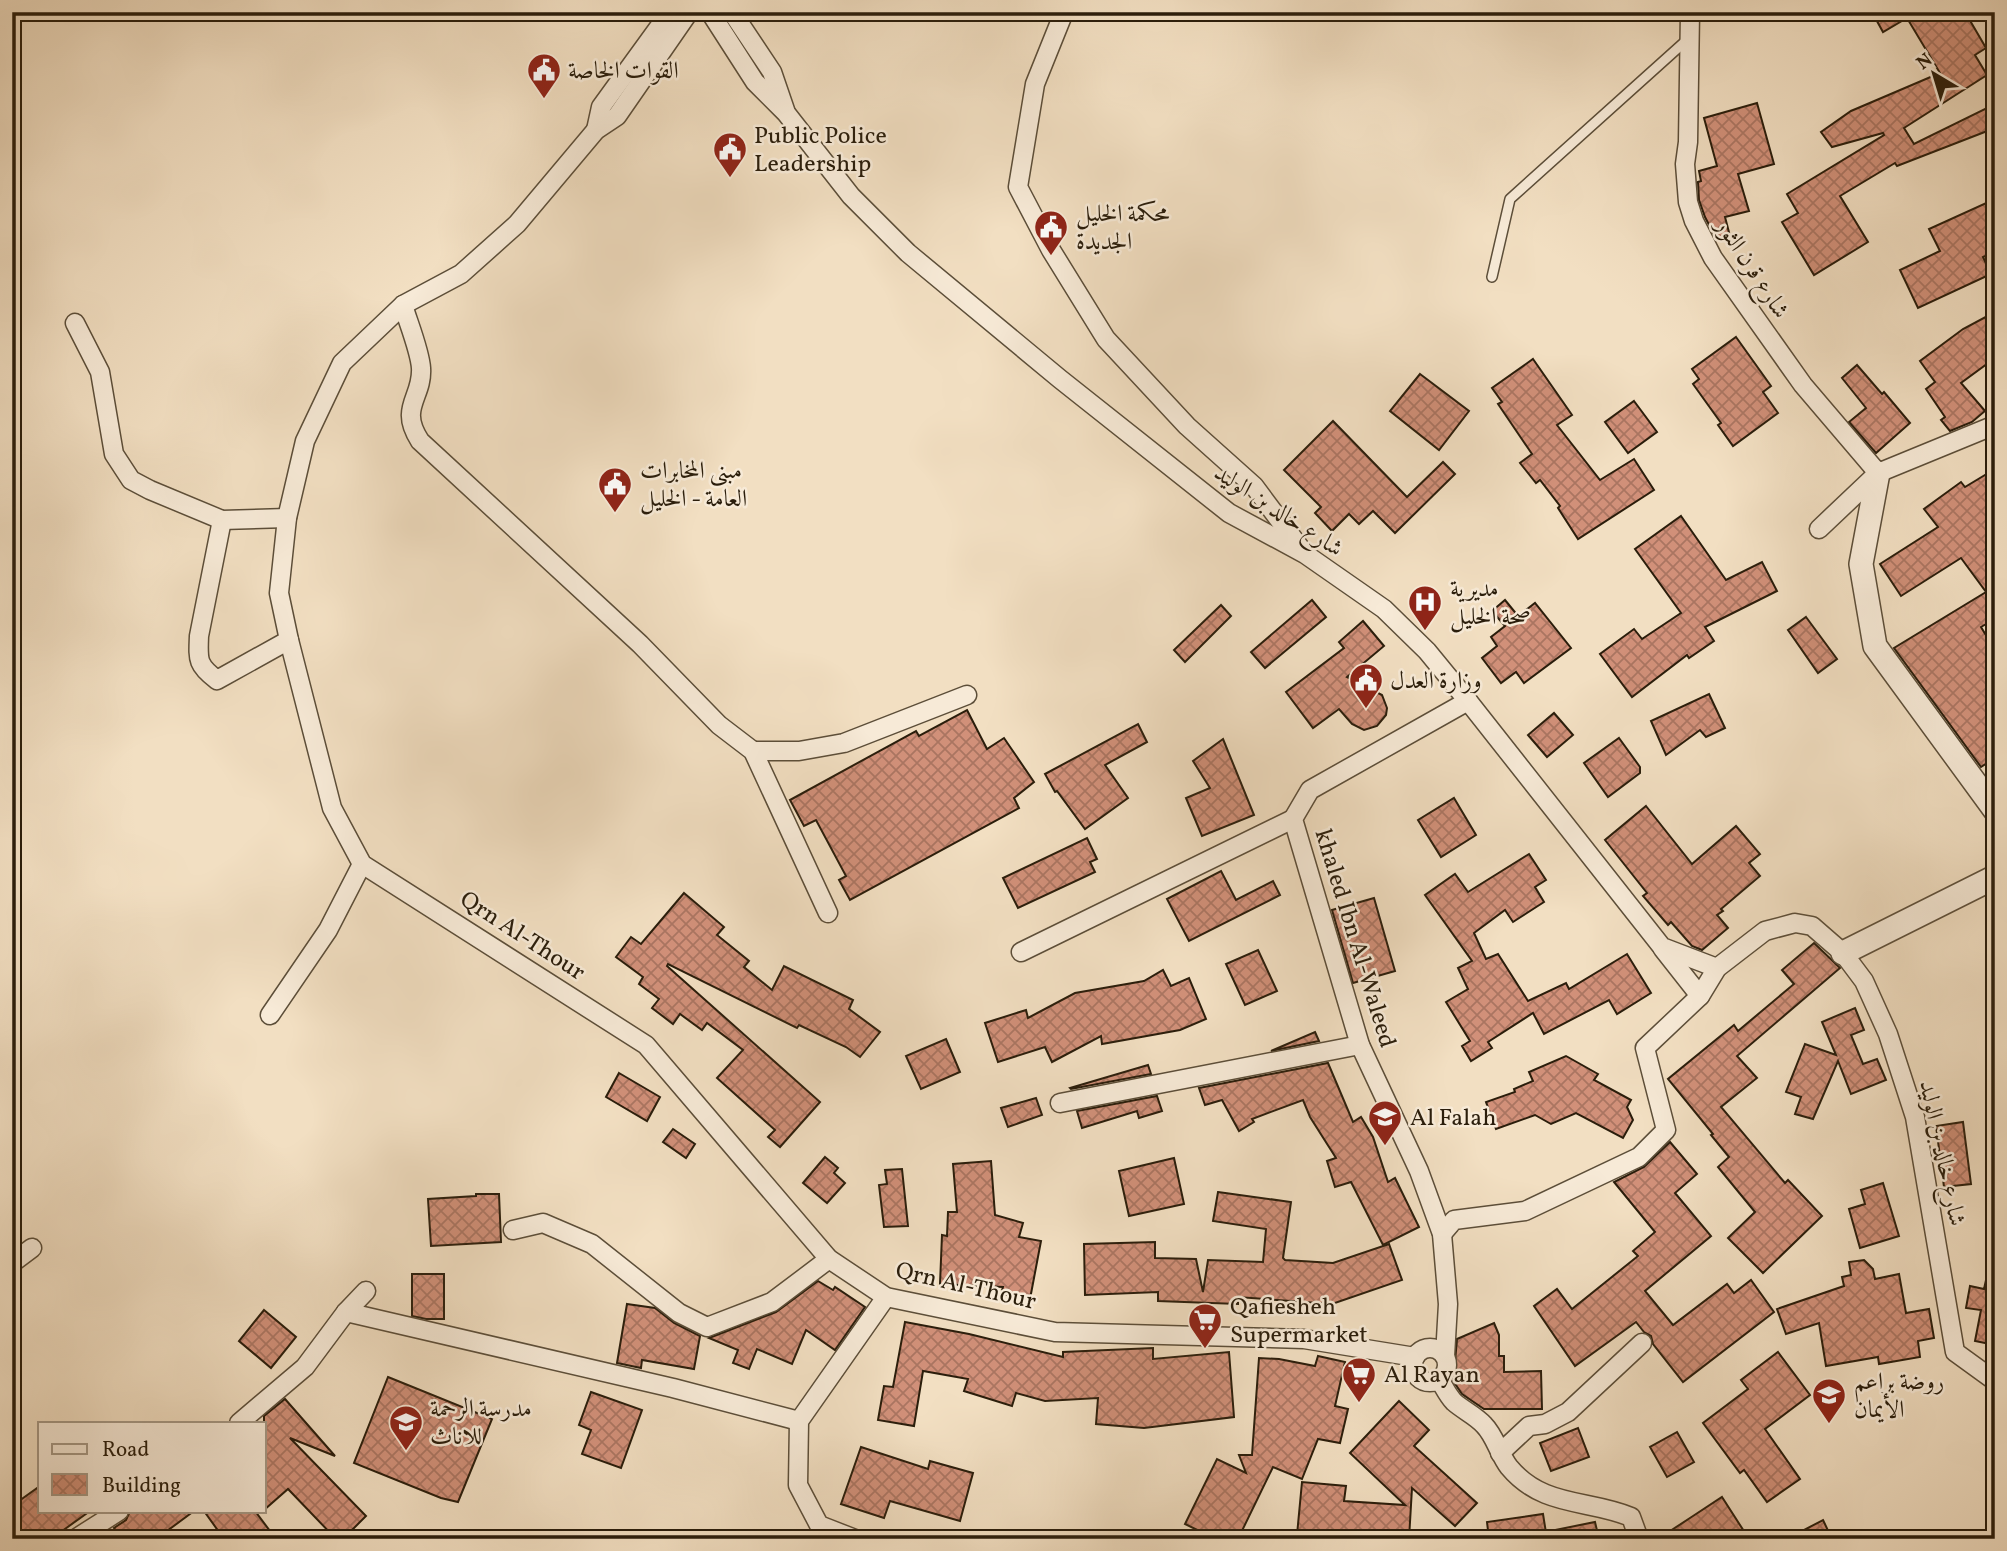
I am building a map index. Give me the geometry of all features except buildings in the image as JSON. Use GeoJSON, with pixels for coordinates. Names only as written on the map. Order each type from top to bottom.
{"type":"FeatureCollection","features":[{"type":"Feature","properties":{"kind":"street"},"geometry":{"type":"LineString","coordinates":[[596,130],[601,107],[670,12]]}},
{"type":"Feature","properties":{"kind":"street"},"geometry":{"type":"LineString","coordinates":[[596,130],[617,116],[689,12]]}},
{"type":"Feature","properties":{"kind":"street"},"geometry":{"type":"LineString","coordinates":[[710,12],[755,82],[786,113]]}},
{"type":"Feature","properties":{"kind":"street"},"geometry":{"type":"LineString","coordinates":[[732,12],[772,72],[786,113]]}},
{"type":"Feature","properties":{"kind":"street"},"geometry":{"type":"LineString","coordinates":[[1064,12],[1035,84],[1018,187],[1051,250],[1106,339],[1187,426],[1254,486],[1306,554]]}},
{"type":"Feature","properties":{"kind":"street","name":"شارع قرن الثور"},"geometry":{"type":"LineString","coordinates":[[1690,12],[1686,183],[1694,221],[1702,239],[1803,385],[1878,473]]}},
{"type":"Feature","properties":{"kind":"street","name":"شارع خالد بن الوليد"},"geometry":{"type":"LineString","coordinates":[[786,113],[851,197],[908,253],[1060,379],[1229,513],[1306,554],[1384,609],[1427,651],[1468,701],[1700,996]]}},
{"type":"Feature","properties":{"kind":"street","name":"Qrn Al-Thour"},"geometry":{"type":"LineString","coordinates":[[596,130],[517,224],[461,274],[403,305],[342,363],[305,441],[287,518],[279,593],[332,808],[362,864],[646,1045],[829,1259],[887,1297],[1055,1332],[1304,1339],[1415,1357]]}},
{"type":"Feature","properties":{"kind":"street"},"geometry":{"type":"LineString","coordinates":[[403,305],[421,368],[411,411],[413,427],[420,441],[640,644],[719,725],[753,751],[828,913]]}},
{"type":"Feature","properties":{"kind":"street"},"geometry":{"type":"LineString","coordinates":[[75,323],[100,372],[114,454],[131,480],[222,520],[287,518]]}},
{"type":"Feature","properties":{"kind":"street"},"geometry":{"type":"LineString","coordinates":[[1819,529],[1878,473],[1995,425]]}},
{"type":"Feature","properties":{"kind":"street"},"geometry":{"type":"LineString","coordinates":[[1878,473],[1861,564],[1874,646],[1995,810]]}},
{"type":"Feature","properties":{"kind":"street"},"geometry":{"type":"LineString","coordinates":[[222,520],[199,636],[198,653],[202,669],[217,680],[289,640]]}},
{"type":"Feature","properties":{"kind":"street"},"geometry":{"type":"LineString","coordinates":[[753,751],[800,751],[844,743],[967,695]]}},
{"type":"Feature","properties":{"kind":"street","name":"khaled Ibn Al-Waleed"},"geometry":{"type":"LineString","coordinates":[[1445,1356],[1448,1304],[1442,1234],[1419,1171],[1360,1045],[1293,819],[1310,790],[1468,701]]}},
{"type":"Feature","properties":{"kind":"street"},"geometry":{"type":"LineString","coordinates":[[1021,952],[1293,819]]}},
{"type":"Feature","properties":{"kind":"street"},"geometry":{"type":"LineString","coordinates":[[270,1015],[328,930],[362,864]]}},
{"type":"Feature","properties":{"kind":"street"},"geometry":{"type":"LineString","coordinates":[[1843,953],[1995,877]]}},
{"type":"Feature","properties":{"kind":"street","name":"شارع خالد بن الوليد"},"geometry":{"type":"LineString","coordinates":[[1442,1234],[1454,1220],[1525,1211],[1639,1157],[1666,1130],[1645,1048],[1700,996],[1717,968],[1765,932],[1795,923],[1812,926],[1843,953],[1864,981],[1888,1034],[1915,1117],[1955,1352],[1995,1381]]}},
{"type":"Feature","properties":{"kind":"street"},"geometry":{"type":"LineString","coordinates":[[1662,947],[1717,968]]}},
{"type":"Feature","properties":{"kind":"street"},"geometry":{"type":"LineString","coordinates":[[1059,1103],[1360,1045]]}},
{"type":"Feature","properties":{"kind":"street"},"geometry":{"type":"LineString","coordinates":[[513,1230],[543,1223],[592,1244],[679,1312],[707,1327],[772,1302],[829,1259]]}},
{"type":"Feature","properties":{"kind":"street"},"geometry":{"type":"LineString","coordinates":[[12,1264],[32,1248]]}},
{"type":"Feature","properties":{"kind":"street"},"geometry":{"type":"LineString","coordinates":[[240,1422],[305,1367],[346,1312],[366,1291]]}},
{"type":"Feature","properties":{"kind":"street"},"geometry":{"type":"LineString","coordinates":[[855,1539],[819,1525],[798,1485],[799,1421],[887,1297]]}},
{"type":"Feature","properties":{"kind":"street"},"geometry":{"type":"LineString","coordinates":[[346,1312],[673,1388],[799,1421]]}},
{"type":"Feature","properties":{"kind":"street"},"geometry":{"type":"LineString","coordinates":[[1500,1452],[1529,1426],[1545,1424],[1568,1412],[1642,1343]]}},
{"type":"Feature","properties":{"kind":"street"},"geometry":{"type":"LineString","coordinates":[[1427,1348],[1438,1349],[1445,1356],[1447,1368],[1439,1379],[1427,1382],[1421,1379],[1414,1369],[1415,1357],[1427,1348]]}},
{"type":"Feature","properties":{"kind":"street"},"geometry":{"type":"LineString","coordinates":[[1439,1379],[1452,1400],[1485,1426],[1509,1467],[1522,1479],[1551,1497],[1585,1506],[1608,1507],[1631,1517],[1639,1539]]}},
{"type":"Feature","properties":{"kind":"street"},"geometry":{"type":"LineString","coordinates":[[75,1539],[117,1512]]}},
{"type":"Feature","properties":{"kind":"lane"},"geometry":{"type":"LineString","coordinates":[[1492,277],[1510,199],[1690,38]]}},
{"type":"Feature","properties":{"kind":"place","name":"القوات الخاصة"},"geometry":{"type":"Point","coordinates":[544,100]}},
{"type":"Feature","properties":{"kind":"place","name":"Public Police Leadership"},"geometry":{"type":"Point","coordinates":[730,179]}},
{"type":"Feature","properties":{"kind":"place","name":"محكمة الخليل الجديدة"},"geometry":{"type":"Point","coordinates":[1051,257]}},
{"type":"Feature","properties":{"kind":"place","name":"مبنى المخابرات العامة - الخليل"},"geometry":{"type":"Point","coordinates":[615,514]}},
{"type":"Feature","properties":{"kind":"place","name":"مديرية صحة الخليل"},"geometry":{"type":"Point","coordinates":[1425,632]}},
{"type":"Feature","properties":{"kind":"place","name":"وزارة العدل"},"geometry":{"type":"Point","coordinates":[1366,710]}},
{"type":"Feature","properties":{"kind":"place","name":"Al Falah"},"geometry":{"type":"Point","coordinates":[1385,1147]}},
{"type":"Feature","properties":{"kind":"place","name":"Qafiesheh Supermarket"},"geometry":{"type":"Point","coordinates":[1205,1350]}},
{"type":"Feature","properties":{"kind":"place","name":"Al Rayan"},"geometry":{"type":"Point","coordinates":[1359,1404]}},
{"type":"Feature","properties":{"kind":"place","name":"روضة براعم الأيمان"},"geometry":{"type":"Point","coordinates":[1829,1425]}},
{"type":"Feature","properties":{"kind":"place","name":"مدرسة الرحمة للاناث"},"geometry":{"type":"Point","coordinates":[406,1452]}}]}
